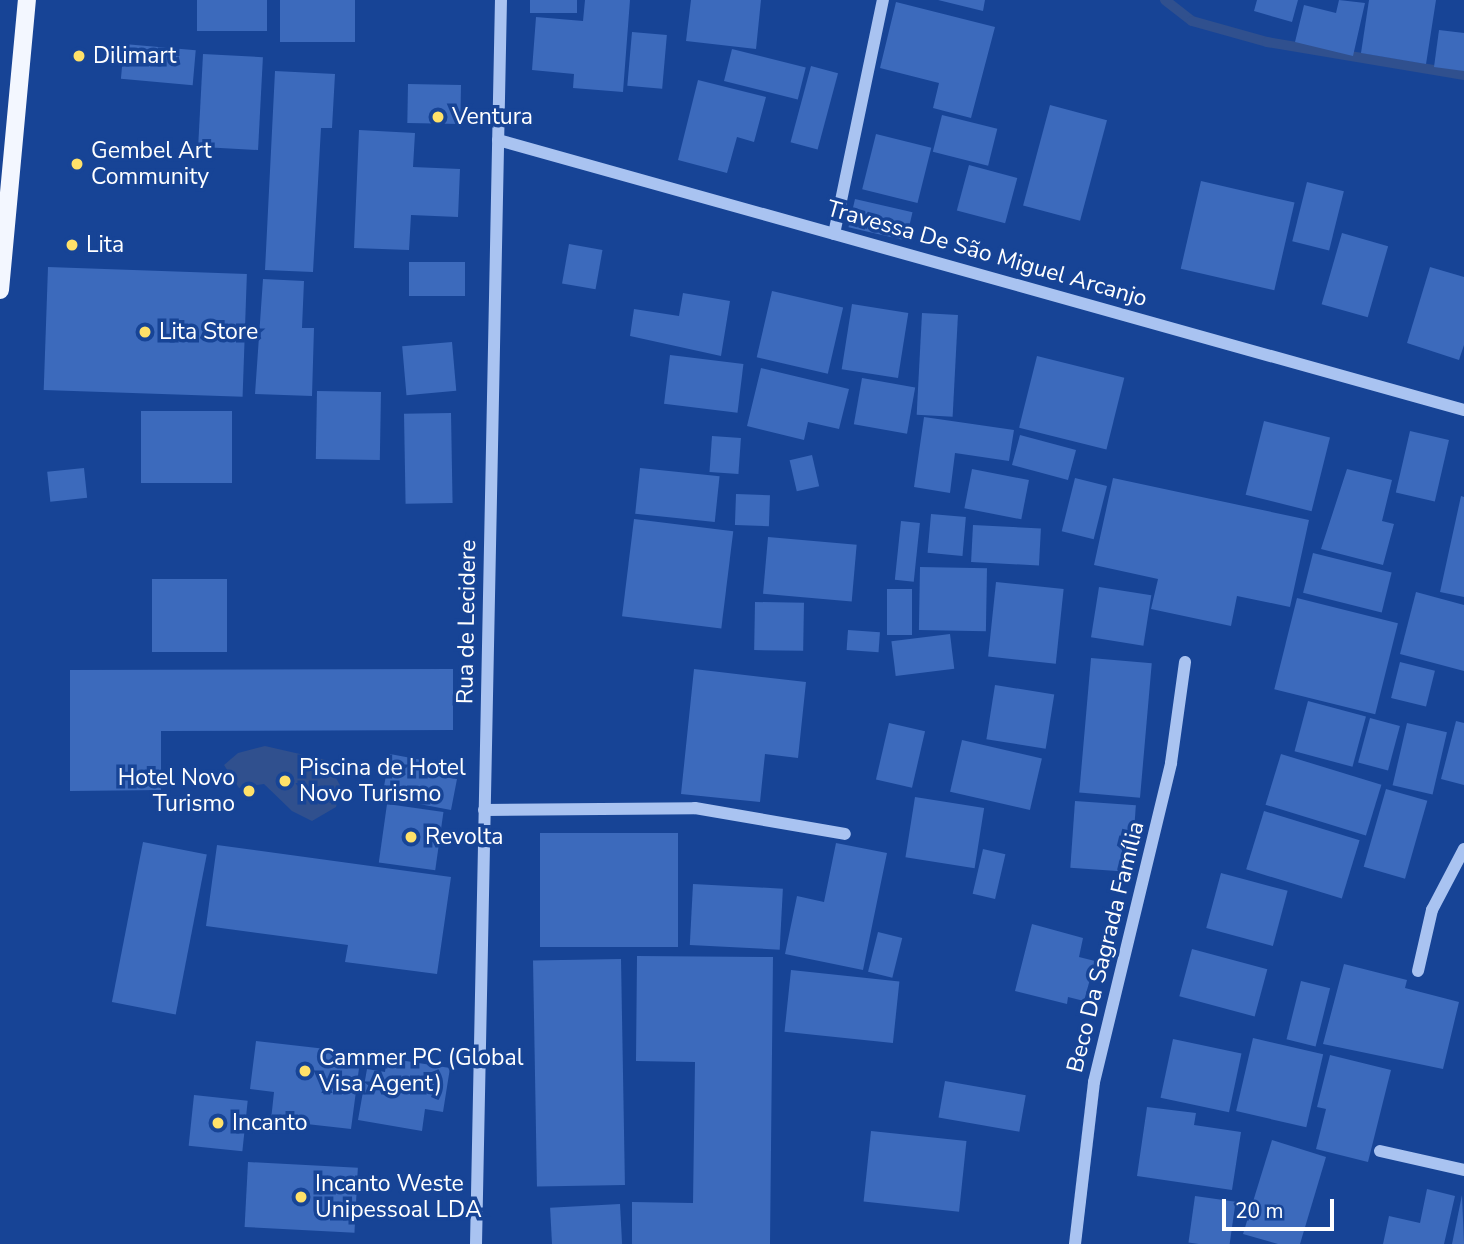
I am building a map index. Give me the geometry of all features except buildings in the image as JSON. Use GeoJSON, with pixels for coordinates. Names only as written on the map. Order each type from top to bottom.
{"type":"FeatureCollection","features":[{"type":"Feature","properties":{"kind":"main road"},"geometry":{"type":"LineString","coordinates":[[0,290],[27,0]]}},
{"type":"Feature","properties":{"kind":"street","name":"Rua de Lecidere"},"geometry":{"type":"LineString","coordinates":[[476,1244],[501,0]]}},
{"type":"Feature","properties":{"kind":"street"},"geometry":{"type":"LineString","coordinates":[[835,234],[883,0]]}},
{"type":"Feature","properties":{"kind":"street","name":"Travessa De São Miguel Arcanjo"},"geometry":{"type":"LineString","coordinates":[[498,140],[1464,410]]}},
{"type":"Feature","properties":{"kind":"street","name":"Beco Da Sagrada Família"},"geometry":{"type":"LineString","coordinates":[[1075,1244],[1094,1082],[1171,763],[1185,662]]}},
{"type":"Feature","properties":{"kind":"street"},"geometry":{"type":"LineString","coordinates":[[484,810],[695,808],[845,834]]}},
{"type":"Feature","properties":{"kind":"street"},"geometry":{"type":"LineString","coordinates":[[1418,971],[1432,909],[1464,849]]}},
{"type":"Feature","properties":{"kind":"street"},"geometry":{"type":"LineString","coordinates":[[1380,1151],[1464,1170]]}},
{"type":"Feature","properties":{"kind":"water","name":"Piscina de Hotel Novo Turismo"},"geometry":{"type":"Polygon","coordinates":[[[265,746],[326,760],[341,787],[336,807],[312,821],[292,811],[264,784],[239,788],[224,765],[238,753],[265,746]]]}},
{"type":"Feature","properties":{"kind":"waterway"},"geometry":{"type":"LineString","coordinates":[[1165,0],[1192,21],[1267,42],[1464,75]]}},
{"type":"Feature","properties":{"kind":"place","name":"Dilimart"},"geometry":{"type":"Point","coordinates":[79,56]}},
{"type":"Feature","properties":{"kind":"place","name":"Ventura"},"geometry":{"type":"Point","coordinates":[438,117]}},
{"type":"Feature","properties":{"kind":"place","name":"Gembel Art Community"},"geometry":{"type":"Point","coordinates":[77,164]}},
{"type":"Feature","properties":{"kind":"place","name":"Lita"},"geometry":{"type":"Point","coordinates":[72,245]}},
{"type":"Feature","properties":{"kind":"place","name":"Lita Store"},"geometry":{"type":"Point","coordinates":[145,332]}},
{"type":"Feature","properties":{"kind":"place","name":"Piscina de Hotel Novo Turismo"},"geometry":{"type":"Point","coordinates":[285,781]}},
{"type":"Feature","properties":{"kind":"place","name":"Hotel Novo Turismo"},"geometry":{"type":"Point","coordinates":[249,791]}},
{"type":"Feature","properties":{"kind":"place","name":"Revolta"},"geometry":{"type":"Point","coordinates":[411,837]}},
{"type":"Feature","properties":{"kind":"place","name":"Cammer PC (Global Visa Agent)"},"geometry":{"type":"Point","coordinates":[305,1071]}},
{"type":"Feature","properties":{"kind":"place","name":"Incanto"},"geometry":{"type":"Point","coordinates":[218,1123]}},
{"type":"Feature","properties":{"kind":"place","name":"Incanto Weste Unipessoal LDA"},"geometry":{"type":"Point","coordinates":[301,1197]}}]}
